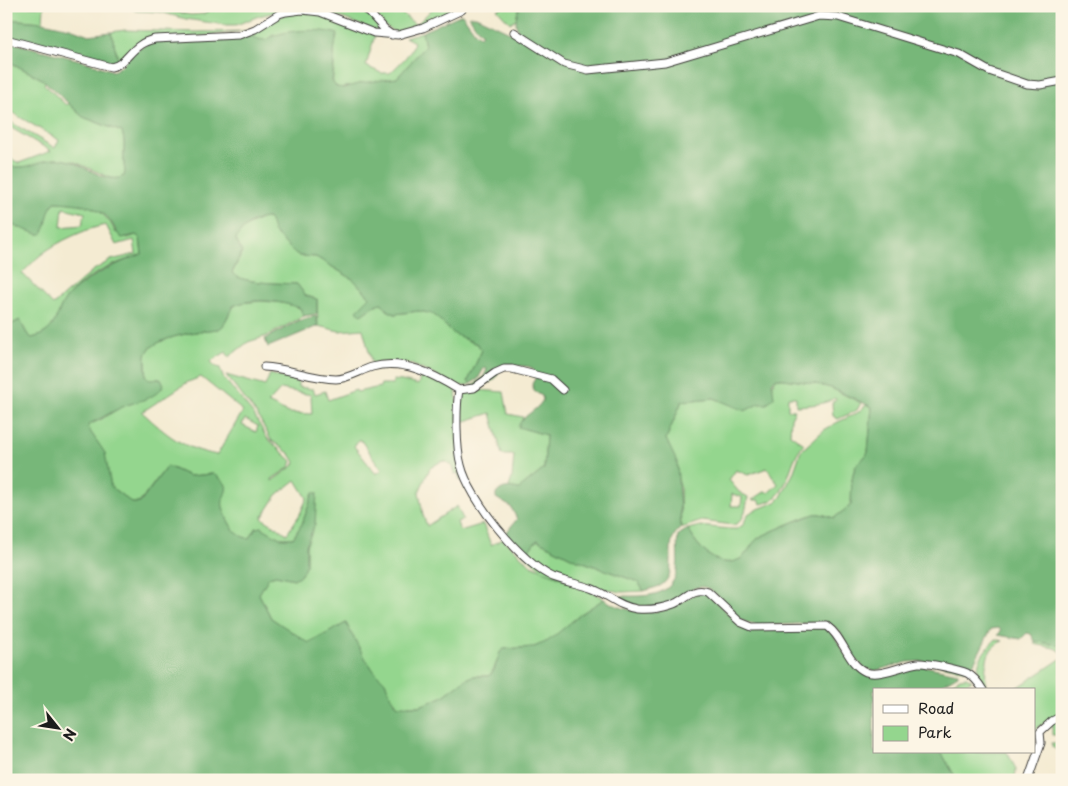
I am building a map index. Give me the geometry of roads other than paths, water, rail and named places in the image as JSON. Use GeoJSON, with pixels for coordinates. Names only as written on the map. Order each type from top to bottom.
{"type":"FeatureCollection","features":[{"type":"Feature","properties":{"kind":"street"},"geometry":{"type":"LineString","coordinates":[[363,6],[392,35]]}},
{"type":"Feature","properties":{"kind":"street"},"geometry":{"type":"LineString","coordinates":[[371,14],[381,6]]}},
{"type":"Feature","properties":{"kind":"street"},"geometry":{"type":"LineString","coordinates":[[6,39],[111,67],[121,63],[134,50],[147,41],[239,35],[255,29],[279,14],[293,10],[320,12],[374,33],[392,35],[412,32],[462,10]]}},
{"type":"Feature","properties":{"kind":"street"},"geometry":{"type":"LineString","coordinates":[[514,32],[564,64],[588,70],[664,62],[819,16],[838,16],[958,54],[989,71],[1026,84],[1040,85],[1062,81]]}},
{"type":"Feature","properties":{"kind":"street"},"geometry":{"type":"LineString","coordinates":[[264,367],[338,379],[372,367],[386,364],[402,364],[442,380],[458,390],[474,388],[495,373],[504,369],[512,369],[551,379],[563,390]]}},
{"type":"Feature","properties":{"kind":"street"},"geometry":{"type":"LineString","coordinates":[[458,390],[460,465],[471,492],[485,512],[520,553],[538,568],[553,577],[597,590],[624,606],[638,609],[673,605],[696,590],[703,590],[708,592],[730,614],[746,625],[758,627],[827,626],[840,638],[853,662],[865,672],[872,674],[880,673],[921,663],[967,673],[978,682],[981,688]]}},
{"type":"Feature","properties":{"kind":"street"},"geometry":{"type":"LineString","coordinates":[[1028,780],[1040,744],[1038,733],[1052,721],[1062,716]]}}]}
